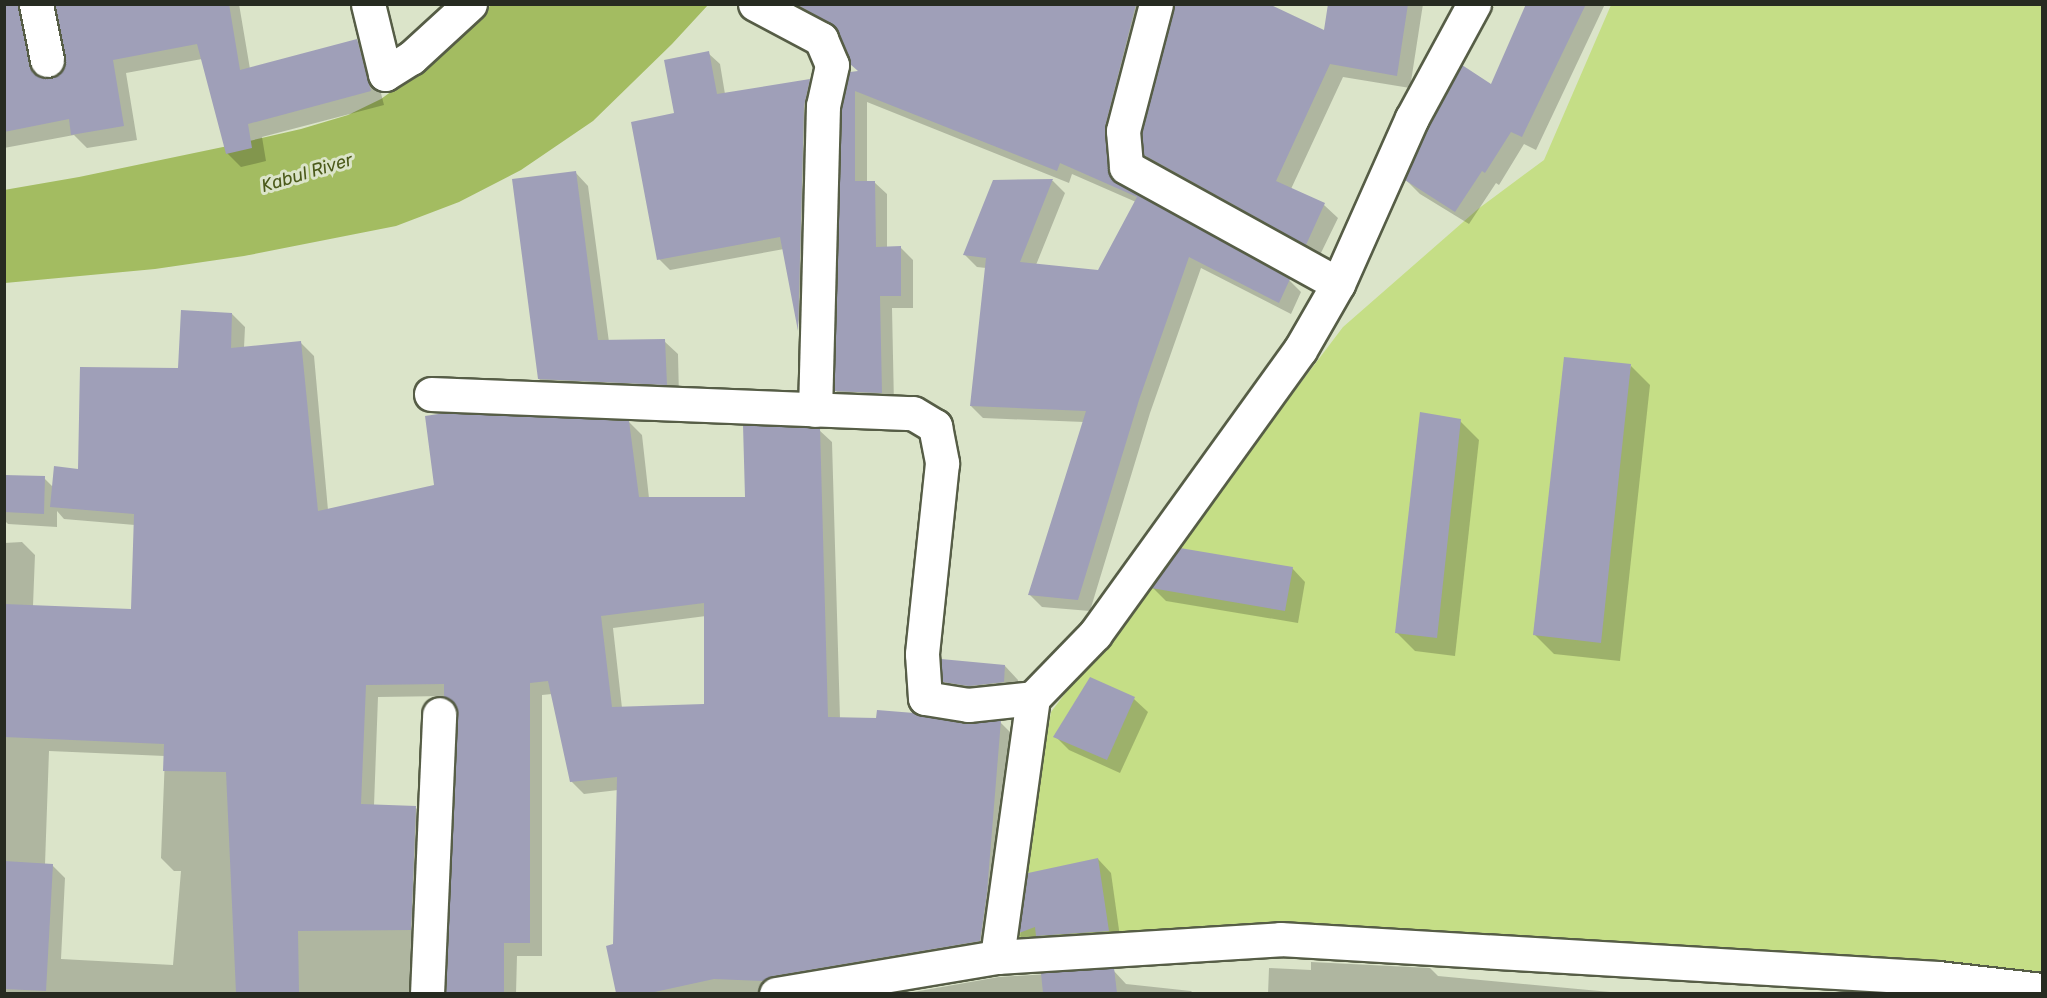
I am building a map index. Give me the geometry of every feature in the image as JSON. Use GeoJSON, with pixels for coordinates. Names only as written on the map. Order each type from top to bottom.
{"type":"FeatureCollection","features":[{"type":"Feature","properties":{"kind":"street"},"geometry":{"type":"LineString","coordinates":[[36,4],[47,60]]}},
{"type":"Feature","properties":{"kind":"street"},"geometry":{"type":"LineString","coordinates":[[368,4],[385,74],[411,58],[470,4]]}},
{"type":"Feature","properties":{"kind":"street"},"geometry":{"type":"LineString","coordinates":[[755,4],[821,39],[832,65],[823,106],[815,410]]}},
{"type":"Feature","properties":{"kind":"street"},"geometry":{"type":"LineString","coordinates":[[1156,4],[1123,131],[1126,167],[1338,284]]}},
{"type":"Feature","properties":{"kind":"street"},"geometry":{"type":"LineString","coordinates":[[997,957],[1034,698],[1095,634],[1300,350],[1338,284],[1412,118],[1474,4]]}},
{"type":"Feature","properties":{"kind":"street"},"geometry":{"type":"LineString","coordinates":[[431,394],[913,413],[935,426],[942,463],[922,654],[925,698],[968,705],[1034,698]]}},
{"type":"Feature","properties":{"kind":"street"},"geometry":{"type":"LineString","coordinates":[[427,993],[440,714]]}},
{"type":"Feature","properties":{"kind":"street"},"geometry":{"type":"LineString","coordinates":[[776,993],[997,957],[1280,939],[1938,978],[2043,990]]}},
{"type":"Feature","properties":{"kind":"shaded area"},"geometry":{"type":"Polygon","coordinates":[[[1611,5],[2042,5],[2042,989],[1010,946],[1051,712],[1343,327],[1478,209],[1544,160],[1611,5]]]}},
{"type":"Feature","properties":{"kind":"water","name":"Kabul River"},"geometry":{"type":"Polygon","coordinates":[[[491,5],[708,5],[672,44],[593,121],[521,170],[459,202],[396,226],[244,256],[155,269],[5,283],[4,190],[223,147],[301,129],[348,115],[381,99],[418,72],[491,5]]]}},
{"type":"Feature","properties":{"kind":"building"},"geometry":{"type":"Polygon","coordinates":[[[4,4],[18,4],[29,64],[33,73],[42,78],[50,78],[59,74],[65,65],[55,4],[229,4],[240,70],[357,39],[371,91],[248,124],[252,148],[226,154],[197,44],[113,60],[124,126],[71,135],[69,119],[4,132],[4,4]]]}},
{"type":"Feature","properties":{"kind":"building"},"geometry":{"type":"Polygon","coordinates":[[[796,4],[1136,4],[1105,127],[1110,177],[1290,279],[1279,303],[1189,257],[1139,400],[1078,600],[1028,595],[1086,411],[970,406],[986,258],[963,255],[993,180],[1053,179],[1020,262],[1098,270],[1137,197],[1060,163],[1057,171],[855,91],[855,181],[875,181],[876,247],[901,246],[901,296],[880,296],[882,393],[834,391],[842,108],[850,72],[858,71],[850,64],[838,32],[830,23],[796,4]]]}},
{"type":"Feature","properties":{"kind":"building"},"geometry":{"type":"Polygon","coordinates":[[[1174,4],[1269,4],[1324,30],[1328,4],[1408,4],[1397,76],[1330,64],[1276,181],[1325,203],[1306,245],[1144,155],[1142,133],[1174,4]]]}},
{"type":"Feature","properties":{"kind":"building"},"geometry":{"type":"Polygon","coordinates":[[[1526,4],[1586,4],[1522,137],[1511,132],[1485,173],[1482,171],[1455,212],[1405,180],[1429,126],[1462,65],[1491,84],[1526,4]]]}},
{"type":"Feature","properties":{"kind":"building"},"geometry":{"type":"Polygon","coordinates":[[[709,51],[717,94],[810,79],[804,106],[798,331],[780,237],[657,260],[631,122],[674,113],[664,60],[709,51]]]}},
{"type":"Feature","properties":{"kind":"building"},"geometry":{"type":"Polygon","coordinates":[[[576,171],[598,340],[665,339],[667,385],[538,379],[512,179],[576,171]]]}},
{"type":"Feature","properties":{"kind":"building"},"geometry":{"type":"Polygon","coordinates":[[[181,310],[232,313],[231,348],[301,341],[318,511],[434,485],[425,416],[445,413],[629,421],[639,497],[745,497],[743,425],[820,428],[828,717],[876,718],[877,710],[914,713],[965,724],[1001,720],[987,892],[980,941],[773,976],[763,981],[714,979],[650,993],[616,993],[606,946],[613,944],[617,777],[570,782],[548,681],[530,683],[530,943],[504,943],[504,993],[446,993],[458,715],[456,706],[444,696],[444,684],[366,685],[361,804],[416,806],[411,930],[298,931],[299,993],[236,993],[226,772],[163,771],[164,744],[4,737],[4,604],[131,609],[134,514],[50,507],[54,466],[78,469],[80,367],[178,368],[181,310]],[[704,603],[601,616],[612,707],[704,704],[704,603]]]}},
{"type":"Feature","properties":{"kind":"building"},"geometry":{"type":"Polygon","coordinates":[[[1564,357],[1631,364],[1601,643],[1533,635],[1564,357]]]}},
{"type":"Feature","properties":{"kind":"building"},"geometry":{"type":"Polygon","coordinates":[[[1420,412],[1461,419],[1437,638],[1395,633],[1420,412]]]}},
{"type":"Feature","properties":{"kind":"building"},"geometry":{"type":"Polygon","coordinates":[[[4,475],[45,476],[44,514],[4,512],[4,475]]]}},
{"type":"Feature","properties":{"kind":"building"},"geometry":{"type":"Polygon","coordinates":[[[1180,548],[1293,567],[1285,611],[1151,588],[1180,548]]]}},
{"type":"Feature","properties":{"kind":"building"},"geometry":{"type":"Polygon","coordinates":[[[941,659],[1005,665],[1004,682],[969,686],[943,682],[941,659]]]}},
{"type":"Feature","properties":{"kind":"building"},"geometry":{"type":"Polygon","coordinates":[[[1090,677],[1135,697],[1107,760],[1053,737],[1090,677]]]}},
{"type":"Feature","properties":{"kind":"building"},"geometry":{"type":"Polygon","coordinates":[[[1098,858],[1109,931],[1036,936],[1035,927],[1019,933],[1028,873],[1098,858]]]}},
{"type":"Feature","properties":{"kind":"building"},"geometry":{"type":"Polygon","coordinates":[[[4,861],[53,864],[46,991],[4,989],[4,861]]]}},
{"type":"Feature","properties":{"kind":"building"},"geometry":{"type":"Polygon","coordinates":[[[1114,968],[1117,993],[1043,993],[1041,973],[1114,968]]]}}]}
